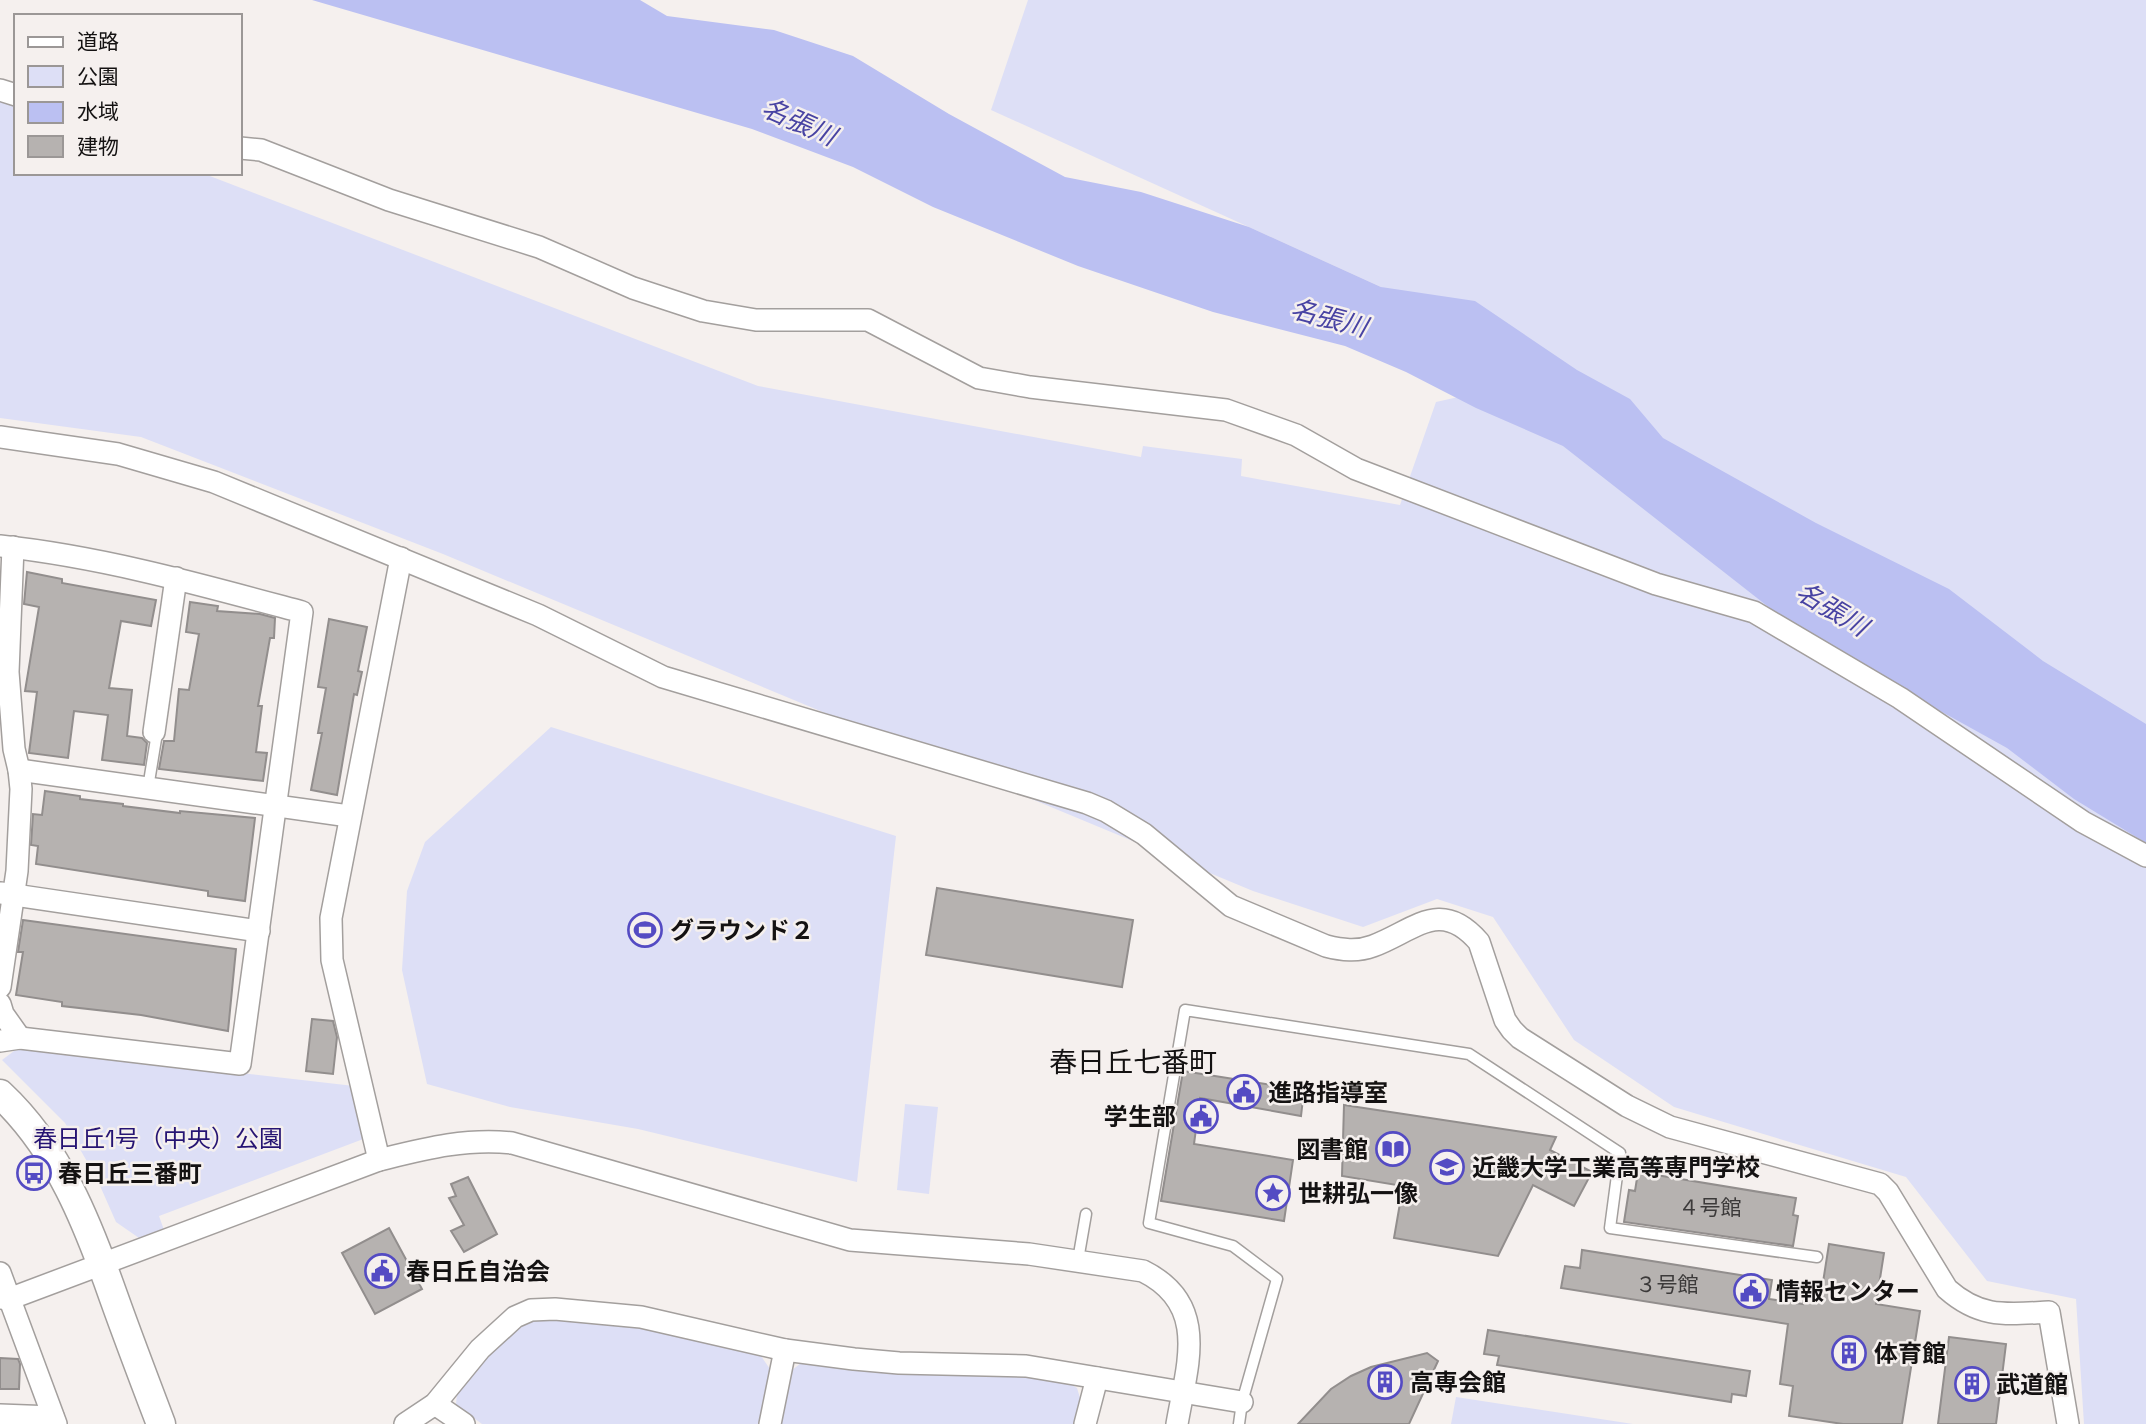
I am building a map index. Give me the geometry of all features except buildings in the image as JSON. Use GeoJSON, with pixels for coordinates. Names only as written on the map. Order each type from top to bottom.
{"type":"FeatureCollection","features":[{"type":"Feature","properties":{"kind":"street"},"geometry":{"type":"LineString","coordinates":[[242,148],[261,150],[390,200],[539,247],[633,288],[703,311],[756,320],[868,320],[979,377],[1030,387],[1226,410],[1296,435],[1356,469],[1656,584],[1754,612],[1900,698],[2083,822],[2146,856]]}},
{"type":"Feature","properties":{"kind":"street"},"geometry":{"type":"LineString","coordinates":[[0,437],[118,454],[214,482],[538,615],[663,677],[1097,807],[1144,834],[1231,906],[1326,946],[1342,950],[1371,947],[1428,919],[1444,919],[1459,924],[1479,942],[1506,1020],[1512,1030],[1531,1046],[1627,1106],[1670,1128],[1880,1184],[1888,1192],[1947,1289],[1959,1299],[1970,1306],[1994,1314],[2049,1312],[2068,1424]]}},
{"type":"Feature","properties":{"kind":"street"},"geometry":{"type":"LineString","coordinates":[[0,987],[6,894],[17,871],[21,789],[4,686],[7,546],[93,560],[176,578],[302,612],[240,1063],[10,1039],[0,1004]]}},
{"type":"Feature","properties":{"kind":"street"},"geometry":{"type":"LineString","coordinates":[[379,1160],[332,960],[331,918],[401,558]]}},
{"type":"Feature","properties":{"kind":"street"},"geometry":{"type":"LineString","coordinates":[[154,732],[176,578]]}},
{"type":"Feature","properties":{"kind":"street"},"geometry":{"type":"LineString","coordinates":[[19,770],[349,816]]}},
{"type":"Feature","properties":{"kind":"street"},"geometry":{"type":"LineString","coordinates":[[6,894],[259,931]]}},
{"type":"Feature","properties":{"kind":"street"},"geometry":{"type":"LineString","coordinates":[[0,1094],[27,1122],[79,1204],[161,1424]]}},
{"type":"Feature","properties":{"kind":"street"},"geometry":{"type":"LineString","coordinates":[[4,1298],[103,1264],[379,1160],[437,1145],[471,1141],[512,1143],[850,1240],[1029,1254],[1143,1271],[1169,1288],[1187,1317],[1190,1331],[1177,1424]]}},
{"type":"Feature","properties":{"kind":"street"},"geometry":{"type":"LineString","coordinates":[[0,1272],[4,1298],[55,1420],[0,1415]]}},
{"type":"Feature","properties":{"kind":"street"},"geometry":{"type":"LineString","coordinates":[[405,1424],[435,1404],[480,1349],[515,1317],[531,1310],[555,1309],[641,1317],[785,1350],[899,1363],[1026,1366],[1242,1402]]}},
{"type":"Feature","properties":{"kind":"street"},"geometry":{"type":"LineString","coordinates":[[770,1424],[785,1350]]}},
{"type":"Feature","properties":{"kind":"street"},"geometry":{"type":"LineString","coordinates":[[1085,1424],[1097,1378]]}},
{"type":"Feature","properties":{"kind":"street"},"geometry":{"type":"LineString","coordinates":[[435,1404],[464,1424]]}},
{"type":"Feature","properties":{"kind":"lane"},"geometry":{"type":"LineString","coordinates":[[148,788],[156,739],[154,732]]}},
{"type":"Feature","properties":{"kind":"lane"},"geometry":{"type":"LineString","coordinates":[[1239,1424],[1242,1402],[1278,1279],[1233,1246],[1149,1223],[1185,1010],[1469,1054],[1620,1153],[1610,1228],[1817,1257]]}},
{"type":"Feature","properties":{"kind":"lane"},"geometry":{"type":"LineString","coordinates":[[1078,1260],[1086,1214]]}},
{"type":"Feature","properties":{"kind":"green space"},"geometry":{"type":"Polygon","coordinates":[[[1028,0],[2146,0],[2146,1424],[2084,1424],[2076,1299],[1987,1281],[1906,1177],[1674,1107],[1574,1040],[1493,917],[1437,899],[1363,927],[1253,891],[443,554],[141,437],[0,418],[0,97],[14,102],[14,175],[207,175],[758,386],[1141,457],[1143,446],[1242,459],[1241,476],[1400,505],[1436,402],[1575,371],[1542,360],[991,110],[1028,0]]]}},
{"type":"Feature","properties":{"kind":"green space","name":"グラウンド２"},"geometry":{"type":"Polygon","coordinates":[[[551,727],[896,836],[857,1182],[638,1129],[510,1107],[427,1084],[402,970],[407,891],[425,842],[551,727]]]}},
{"type":"Feature","properties":{"kind":"green space","name":"春日丘1号（中央）公園"},"geometry":{"type":"Polygon","coordinates":[[[26,1048],[354,1086],[366,1138],[159,1216],[164,1230],[139,1238],[116,1222],[97,1179],[65,1123],[2,1060],[14,1051],[26,1048]]]}},
{"type":"Feature","properties":{"kind":"green space"},"geometry":{"type":"Polygon","coordinates":[[[905,1104],[938,1107],[929,1194],[897,1190],[905,1104]]]}},
{"type":"Feature","properties":{"kind":"green space"},"geometry":{"type":"Polygon","coordinates":[[[542,1317],[638,1326],[761,1356],[770,1369],[759,1424],[482,1424],[456,1405],[457,1392],[466,1378],[521,1325],[542,1317]]]}},
{"type":"Feature","properties":{"kind":"green space"},"geometry":{"type":"Polygon","coordinates":[[[801,1363],[899,1373],[1022,1375],[1070,1384],[1077,1388],[1081,1401],[1076,1424],[780,1424],[791,1371],[801,1363]]]}},
{"type":"Feature","properties":{"kind":"green space"},"geometry":{"type":"Polygon","coordinates":[[[1456,1397],[1633,1424],[1451,1424],[1456,1397]]]}},
{"type":"Feature","properties":{"kind":"water","name":"名張川"},"geometry":{"type":"Polygon","coordinates":[[[312,0],[640,0],[667,16],[774,30],[853,56],[949,114],[1065,177],[1141,192],[1249,227],[1381,287],[1475,301],[1577,370],[1630,399],[1663,438],[1816,523],[1949,589],[2043,661],[2146,724],[2146,843],[2074,799],[2007,748],[1780,616],[1563,446],[1476,408],[1406,372],[1345,346],[1213,312],[1078,266],[933,207],[853,167],[752,129],[312,0]]]}},
{"type":"Feature","properties":{"kind":"place","name":"グラウンド２"},"geometry":{"type":"Point","coordinates":[645,930]}},
{"type":"Feature","properties":{"kind":"place","name":"進路指導室"},"geometry":{"type":"Point","coordinates":[1244,1092]}},
{"type":"Feature","properties":{"kind":"place","name":"学生部"},"geometry":{"type":"Point","coordinates":[1201,1116]}},
{"type":"Feature","properties":{"kind":"place","name":"図書館"},"geometry":{"type":"Point","coordinates":[1393,1149]}},
{"type":"Feature","properties":{"kind":"place","name":"近畿大学工業高等専門学校"},"geometry":{"type":"Point","coordinates":[1447,1167]}},
{"type":"Feature","properties":{"kind":"place","name":"春日丘三番町"},"geometry":{"type":"Point","coordinates":[34,1173]}},
{"type":"Feature","properties":{"kind":"place","name":"世耕弘一像"},"geometry":{"type":"Point","coordinates":[1273,1193]}},
{"type":"Feature","properties":{"kind":"place","name":"春日丘自治会"},"geometry":{"type":"Point","coordinates":[382,1271]}},
{"type":"Feature","properties":{"kind":"place","name":"情報センター"},"geometry":{"type":"Point","coordinates":[1751,1291]}},
{"type":"Feature","properties":{"kind":"place","name":"体育館"},"geometry":{"type":"Point","coordinates":[1849,1353]}},
{"type":"Feature","properties":{"kind":"place","name":"高専会館"},"geometry":{"type":"Point","coordinates":[1385,1382]}},
{"type":"Feature","properties":{"kind":"place","name":"武道館"},"geometry":{"type":"Point","coordinates":[1972,1384]}},
{"type":"Feature","properties":{"kind":"district","name":"春日丘七番町"},"geometry":{"type":"Point","coordinates":[1133,1062]}}]}
